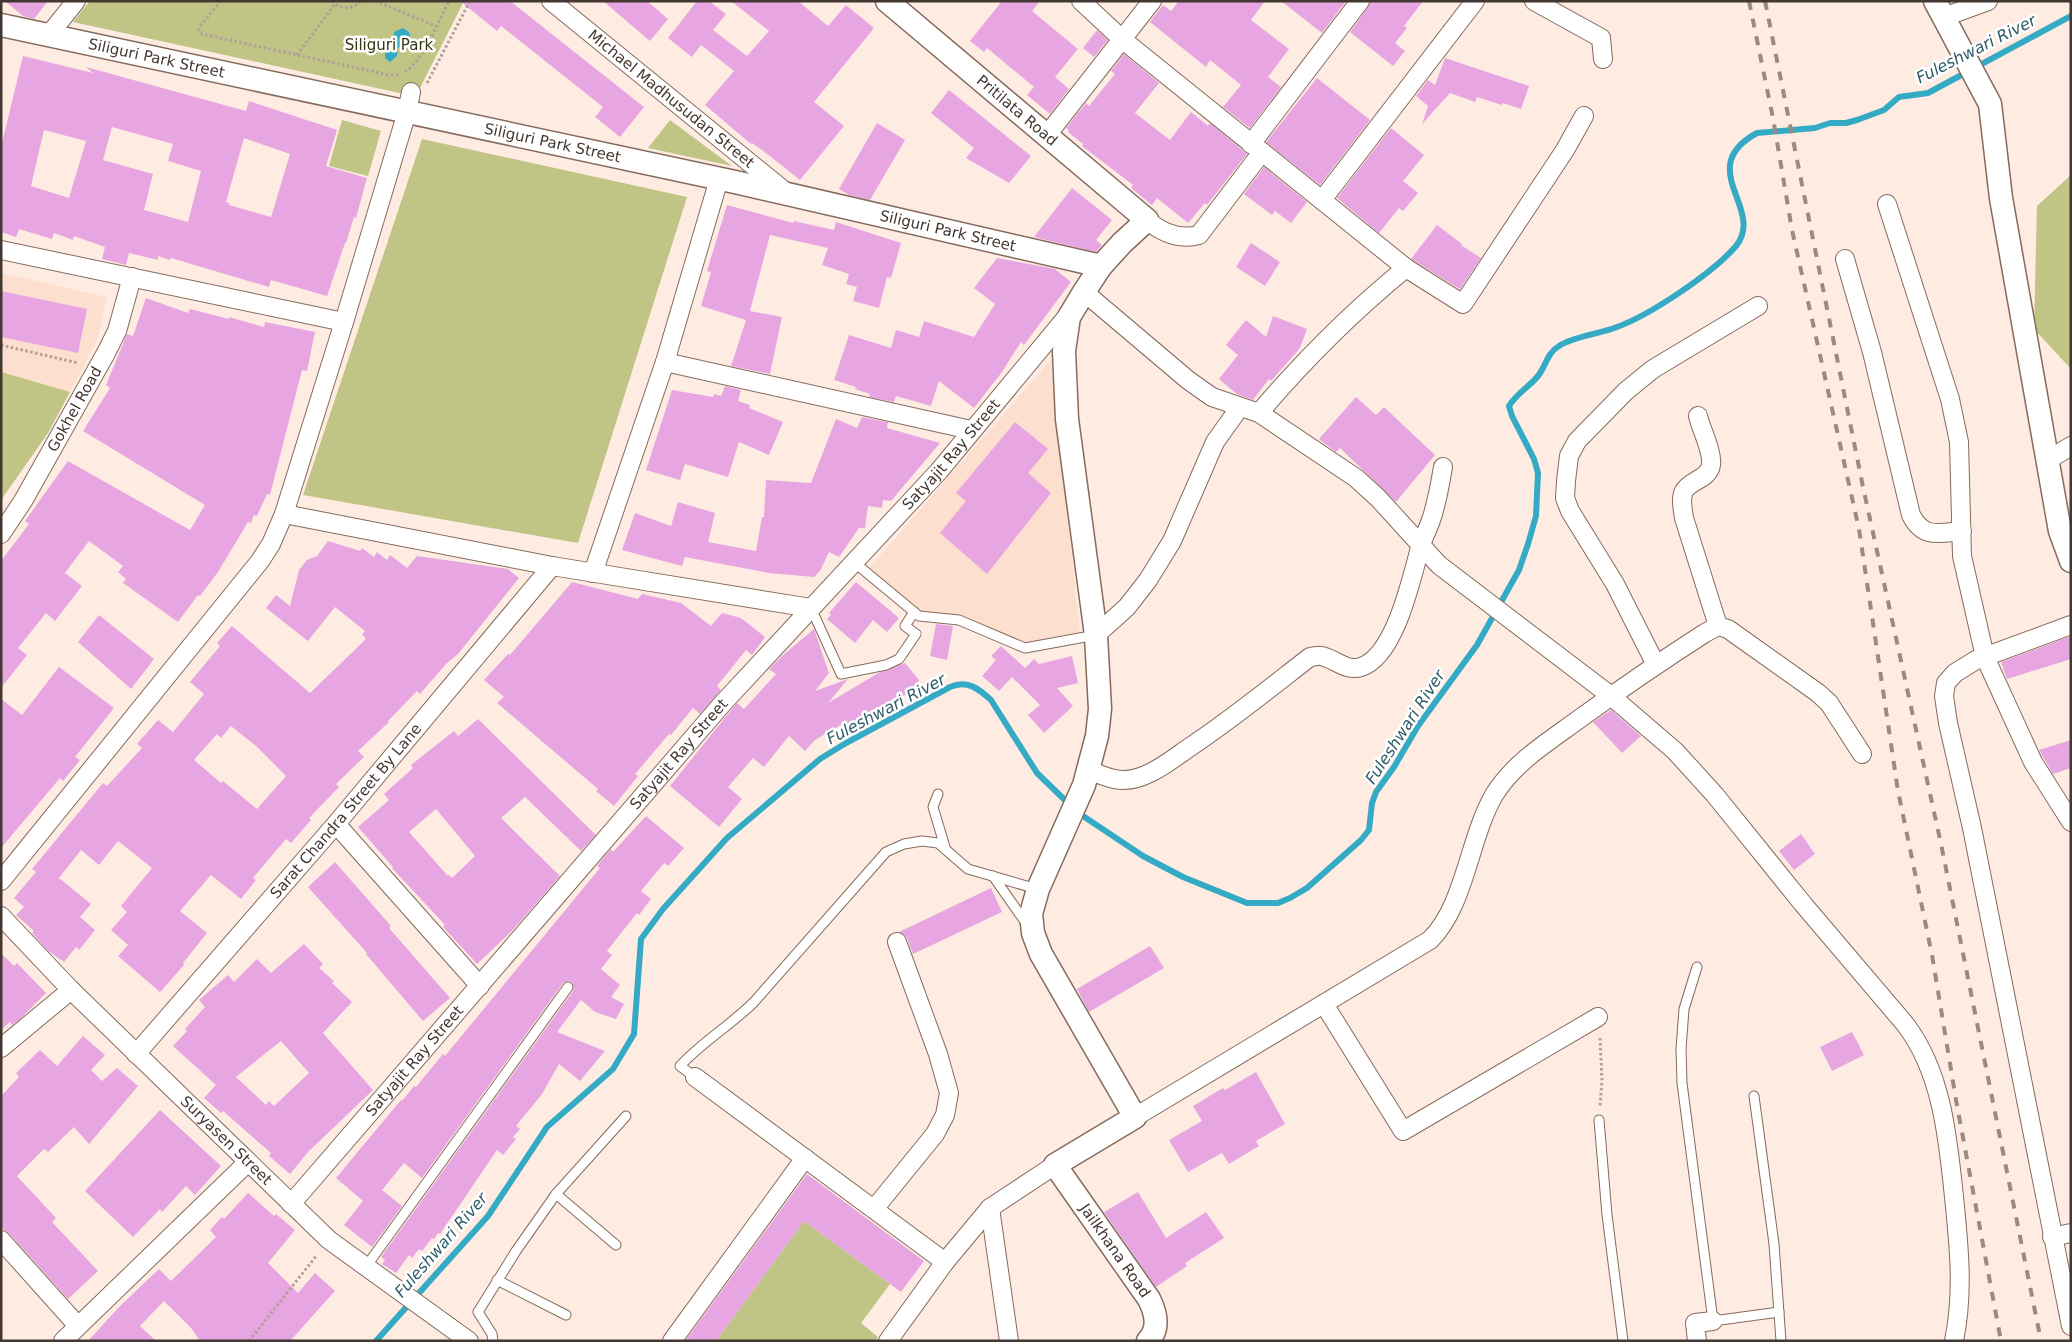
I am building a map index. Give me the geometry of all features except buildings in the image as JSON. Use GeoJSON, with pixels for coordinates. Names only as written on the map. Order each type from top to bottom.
{"type":"FeatureCollection","features":[{"type":"Feature","properties":{"kind":"street"},"geometry":{"type":"LineString","coordinates":[[48,36],[76,1]]}},
{"type":"Feature","properties":{"kind":"street","name":"Michael Madhusudan Street"},"geometry":{"type":"LineString","coordinates":[[551,1],[791,196]]}},
{"type":"Feature","properties":{"kind":"street","name":"Pritilata Road"},"geometry":{"type":"LineString","coordinates":[[888,1],[1147,220]]}},
{"type":"Feature","properties":{"kind":"street"},"geometry":{"type":"LineString","coordinates":[[1081,1],[1123,40],[1406,268],[1464,304],[1565,150],[1584,116]]}},
{"type":"Feature","properties":{"kind":"street"},"geometry":{"type":"LineString","coordinates":[[1046,135],[1152,1]]}},
{"type":"Feature","properties":{"kind":"street"},"geometry":{"type":"LineString","coordinates":[[1135,1117],[1041,954],[1033,933],[1031,914],[1038,889],[1086,778],[1097,736],[1100,709],[1096,635],[1067,419],[1064,350],[1069,317],[1101,266],[1147,220],[1164,232],[1182,238],[1199,235],[1256,148],[1360,1]]}},
{"type":"Feature","properties":{"kind":"street"},"geometry":{"type":"LineString","coordinates":[[1322,200],[1475,1]]}},
{"type":"Feature","properties":{"kind":"street"},"geometry":{"type":"LineString","coordinates":[[1534,1],[1601,38],[1603,59]]}},
{"type":"Feature","properties":{"kind":"street"},"geometry":{"type":"LineString","coordinates":[[1988,1],[1945,18],[1990,104],[2001,198],[2060,531],[2071,561]]}},
{"type":"Feature","properties":{"kind":"street","name":"Siliguri Park Street"},"geometry":{"type":"LineString","coordinates":[[1,25],[48,36],[409,102],[791,196],[1101,266]]}},
{"type":"Feature","properties":{"kind":"street"},"geometry":{"type":"LineString","coordinates":[[1,881],[260,561],[271,544],[284,514],[344,322],[409,102]]}},
{"type":"Feature","properties":{"kind":"street"},"geometry":{"type":"LineString","coordinates":[[593,573],[665,362],[720,179]]}},
{"type":"Feature","properties":{"kind":"street"},"geometry":{"type":"LineString","coordinates":[[1887,204],[1950,399],[1959,442],[1962,556],[1985,657],[2033,762],[2071,822]]}},
{"type":"Feature","properties":{"kind":"street"},"geometry":{"type":"LineString","coordinates":[[1,250],[344,322]]}},
{"type":"Feature","properties":{"kind":"street"},"geometry":{"type":"LineString","coordinates":[[1845,260],[1872,352],[1911,515],[1916,525],[1931,534],[1962,531]]}},
{"type":"Feature","properties":{"kind":"street"},"geometry":{"type":"LineString","coordinates":[[1259,413],[1315,349],[1369,298],[1406,268]]}},
{"type":"Feature","properties":{"kind":"street","name":"Gokhel Road"},"geometry":{"type":"LineString","coordinates":[[1,534],[24,501],[117,331],[132,277]]}},
{"type":"Feature","properties":{"kind":"street"},"geometry":{"type":"LineString","coordinates":[[1078,302],[1212,397],[1259,413],[1356,478],[1378,498],[1439,565],[1611,696],[1675,751],[1715,795],[1803,904],[1916,1038],[1931,1071],[1950,1157],[1960,1263],[1960,1299],[1954,1341]]}},
{"type":"Feature","properties":{"kind":"street","name":"Satyajit Ray Street"},"geometry":{"type":"LineString","coordinates":[[291,1204],[723,703],[939,471],[1078,302]]}},
{"type":"Feature","properties":{"kind":"street"},"geometry":{"type":"LineString","coordinates":[[1656,665],[1615,584],[1570,510],[1565,498],[1569,456],[1577,441],[1626,391],[1653,369],[1758,306]]}},
{"type":"Feature","properties":{"kind":"street"},"geometry":{"type":"LineString","coordinates":[[665,362],[971,430]]}},
{"type":"Feature","properties":{"kind":"street"},"geometry":{"type":"LineString","coordinates":[[1096,635],[1127,606],[1148,580],[1172,541],[1215,442],[1240,407]]}},
{"type":"Feature","properties":{"kind":"street"},"geometry":{"type":"LineString","coordinates":[[1698,416],[1711,458],[1711,466],[1704,476],[1684,491],[1682,504],[1684,518],[1718,626]]}},
{"type":"Feature","properties":{"kind":"street"},"geometry":{"type":"LineString","coordinates":[[2048,460],[2071,446]]}},
{"type":"Feature","properties":{"kind":"street"},"geometry":{"type":"LineString","coordinates":[[1086,778],[1132,779],[1164,765],[1233,718],[1310,657],[1321,656],[1345,666],[1359,668],[1379,656],[1390,637],[1409,593],[1421,546],[1436,505],[1443,468]]}},
{"type":"Feature","properties":{"kind":"street"},"geometry":{"type":"LineString","coordinates":[[284,514],[552,566],[811,608]]}},
{"type":"Feature","properties":{"kind":"street","name":"Sarat Chandra Street By Lane"},"geometry":{"type":"LineString","coordinates":[[136,1054],[336,824],[552,566]]}},
{"type":"Feature","properties":{"kind":"street"},"geometry":{"type":"LineString","coordinates":[[2071,625],[1985,657],[1954,673],[1946,683],[1944,696],[2071,1326]]}},
{"type":"Feature","properties":{"kind":"street"},"geometry":{"type":"LineString","coordinates":[[888,1341],[945,1262],[990,1208],[1055,1165],[1420,947],[1439,931],[1450,914],[1485,814],[1499,788],[1522,762],[1611,696],[1704,633],[1718,626],[1728,629],[1823,698],[1829,703],[1862,754]]}},
{"type":"Feature","properties":{"kind":"street"},"geometry":{"type":"LineString","coordinates":[[336,824],[480,986]]}},
{"type":"Feature","properties":{"kind":"street","name":"Suryasen Street"},"geometry":{"type":"LineString","coordinates":[[1,916],[71,990],[329,1240],[365,1268],[469,1341]]}},
{"type":"Feature","properties":{"kind":"street"},"geometry":{"type":"LineString","coordinates":[[874,1209],[935,1134],[945,1115],[949,1092],[938,1054],[897,942]]}},
{"type":"Feature","properties":{"kind":"street"},"geometry":{"type":"LineString","coordinates":[[1,1048],[71,990]]}},
{"type":"Feature","properties":{"kind":"street"},"geometry":{"type":"LineString","coordinates":[[1324,1004],[1403,1131],[1598,1018]]}},
{"type":"Feature","properties":{"kind":"street"},"geometry":{"type":"LineString","coordinates":[[694,1077],[945,1262]]}},
{"type":"Feature","properties":{"kind":"street"},"geometry":{"type":"LineString","coordinates":[[672,1341],[805,1158]]}},
{"type":"Feature","properties":{"kind":"street"},"geometry":{"type":"LineString","coordinates":[[63,1341],[248,1162]]}},
{"type":"Feature","properties":{"kind":"street","name":"Jailkhana Road"},"geometry":{"type":"LineString","coordinates":[[1055,1165],[1149,1299],[1156,1319],[1152,1337],[1148,1341]]}},
{"type":"Feature","properties":{"kind":"street"},"geometry":{"type":"LineString","coordinates":[[990,1208],[1009,1341]]}},
{"type":"Feature","properties":{"kind":"street"},"geometry":{"type":"LineString","coordinates":[[2052,1238],[2071,1233]]}},
{"type":"Feature","properties":{"kind":"street"},"geometry":{"type":"LineString","coordinates":[[1,1240],[78,1326]]}},
{"type":"Feature","properties":{"kind":"street"},"geometry":{"type":"LineString","coordinates":[[1697,1341],[1695,1323],[1713,1321]]}},
{"type":"Feature","properties":{"kind":"lane"},"geometry":{"type":"LineString","coordinates":[[855,563],[914,612],[924,618],[959,620],[1025,648],[1096,635]]}},
{"type":"Feature","properties":{"kind":"lane"},"geometry":{"type":"LineString","coordinates":[[811,608],[842,674],[886,665],[899,659],[916,634],[905,626],[914,612]]}},
{"type":"Feature","properties":{"kind":"lane"},"geometry":{"type":"LineString","coordinates":[[938,794],[933,807],[945,847]]}},
{"type":"Feature","properties":{"kind":"lane"},"geometry":{"type":"LineString","coordinates":[[694,1077],[680,1066],[701,1045],[739,1018],[886,852],[904,844],[922,841],[938,843],[968,868],[1038,889]]}},
{"type":"Feature","properties":{"kind":"lane"},"geometry":{"type":"LineString","coordinates":[[993,876],[1033,933]]}},
{"type":"Feature","properties":{"kind":"lane"},"geometry":{"type":"LineString","coordinates":[[1697,967],[1684,1009],[1681,1049],[1682,1083],[1713,1321],[1779,1312]]}},
{"type":"Feature","properties":{"kind":"lane"},"geometry":{"type":"LineString","coordinates":[[365,1268],[568,987]]}},
{"type":"Feature","properties":{"kind":"lane"},"geometry":{"type":"LineString","coordinates":[[1754,1096],[1774,1244],[1781,1341]]}},
{"type":"Feature","properties":{"kind":"lane"},"geometry":{"type":"LineString","coordinates":[[493,1341],[492,1334],[478,1312],[497,1280],[556,1194],[626,1116]]}},
{"type":"Feature","properties":{"kind":"lane"},"geometry":{"type":"LineString","coordinates":[[1599,1120],[1606,1215],[1623,1341]]}},
{"type":"Feature","properties":{"kind":"lane"},"geometry":{"type":"LineString","coordinates":[[556,1194],[616,1245]]}},
{"type":"Feature","properties":{"kind":"lane"},"geometry":{"type":"LineString","coordinates":[[497,1280],[566,1315]]}},
{"type":"Feature","properties":{"kind":"path"},"geometry":{"type":"LineString","coordinates":[[221,1],[200,26],[199,30],[202,34],[389,75],[399,75],[413,66],[449,1]]}},
{"type":"Feature","properties":{"kind":"path"},"geometry":{"type":"LineString","coordinates":[[297,55],[333,3],[343,8],[351,8],[362,1]]}},
{"type":"Feature","properties":{"kind":"path"},"geometry":{"type":"LineString","coordinates":[[375,1],[436,26]]}},
{"type":"Feature","properties":{"kind":"path"},"geometry":{"type":"LineString","coordinates":[[409,102],[417,103],[470,1]]}},
{"type":"Feature","properties":{"kind":"path"},"geometry":{"type":"LineString","coordinates":[[1,345],[85,364],[97,370]]}},
{"type":"Feature","properties":{"kind":"path"},"geometry":{"type":"LineString","coordinates":[[1598,1018],[1602,1080],[1599,1120]]}},
{"type":"Feature","properties":{"kind":"path"},"geometry":{"type":"LineString","coordinates":[[249,1341],[329,1240]]}},
{"type":"Feature","properties":{"kind":"shaded area"},"geometry":{"type":"Polygon","coordinates":[[[1,273],[107,297],[97,340],[85,364],[48,433],[1,500],[1,273]]]}},
{"type":"Feature","properties":{"kind":"shaded area"},"geometry":{"type":"Polygon","coordinates":[[[1051,360],[1080,634],[1026,645],[959,618],[925,615],[868,569],[1051,360]]]}},
{"type":"Feature","properties":{"kind":"green space","name":"Siliguri Park"},"geometry":{"type":"Polygon","coordinates":[[[90,1],[464,1],[419,90],[404,94],[73,22],[90,1]]]}},
{"type":"Feature","properties":{"kind":"green space"},"geometry":{"type":"Polygon","coordinates":[[[342,120],[381,131],[368,176],[329,166],[342,120]]]}},
{"type":"Feature","properties":{"kind":"green space"},"geometry":{"type":"Polygon","coordinates":[[[670,120],[674,123],[732,166],[648,148],[670,120]]]}},
{"type":"Feature","properties":{"kind":"green space"},"geometry":{"type":"Polygon","coordinates":[[[422,139],[687,197],[578,543],[303,495],[422,139]]]}},
{"type":"Feature","properties":{"kind":"green space"},"geometry":{"type":"Polygon","coordinates":[[[2071,175],[2071,369],[2034,329],[2037,206],[2071,175]]]}},
{"type":"Feature","properties":{"kind":"green space"},"geometry":{"type":"Polygon","coordinates":[[[1,372],[70,392],[48,433],[1,500],[1,372]]]}},
{"type":"Feature","properties":{"kind":"green space"},"geometry":{"type":"Polygon","coordinates":[[[804,1221],[890,1284],[861,1323],[878,1337],[875,1341],[716,1341],[804,1221]]]}},
{"type":"Feature","properties":{"kind":"water"},"geometry":{"type":"Polygon","coordinates":[[[403,28],[409,32],[411,40],[398,48],[397,56],[390,62],[385,58],[385,51],[392,45],[394,32],[403,28]]]}},
{"type":"Feature","properties":{"kind":"waterway","name":"Fuleshwari River"},"geometry":{"type":"LineString","coordinates":[[1077,812],[1143,856],[1183,877],[1247,903],[1278,903],[1307,888],[1361,840],[1369,830],[1372,803],[1376,792],[1394,767],[1418,726],[1477,645],[1519,570],[1536,516],[1538,473],[1534,459],[1512,416],[1509,406],[1538,376],[1552,352],[1565,343],[1579,337],[1617,327],[1646,313],[1680,292],[1726,257],[1736,246],[1743,232],[1743,218],[1730,174],[1731,160],[1739,146],[1757,133],[1815,128],[1830,123],[1846,123],[1884,110],[1899,97],[1928,93],[2071,16]]}},
{"type":"Feature","properties":{"kind":"waterway","name":"Fuleshwari River"},"geometry":{"type":"LineString","coordinates":[[376,1341],[488,1216],[547,1127],[613,1069],[634,1034],[641,939],[663,909],[727,838],[820,759],[950,687],[962,684],[972,686],[991,700],[1037,773],[1070,805]]}},
{"type":"Feature","properties":{"kind":"railway"},"geometry":{"type":"LineString","coordinates":[[1749,1],[1773,118],[1792,230],[1859,529],[1898,791],[1932,955],[1956,1100],[2001,1341]]}},
{"type":"Feature","properties":{"kind":"railway"},"geometry":{"type":"LineString","coordinates":[[1765,1],[1863,487],[1941,844],[2041,1341]]}}]}
